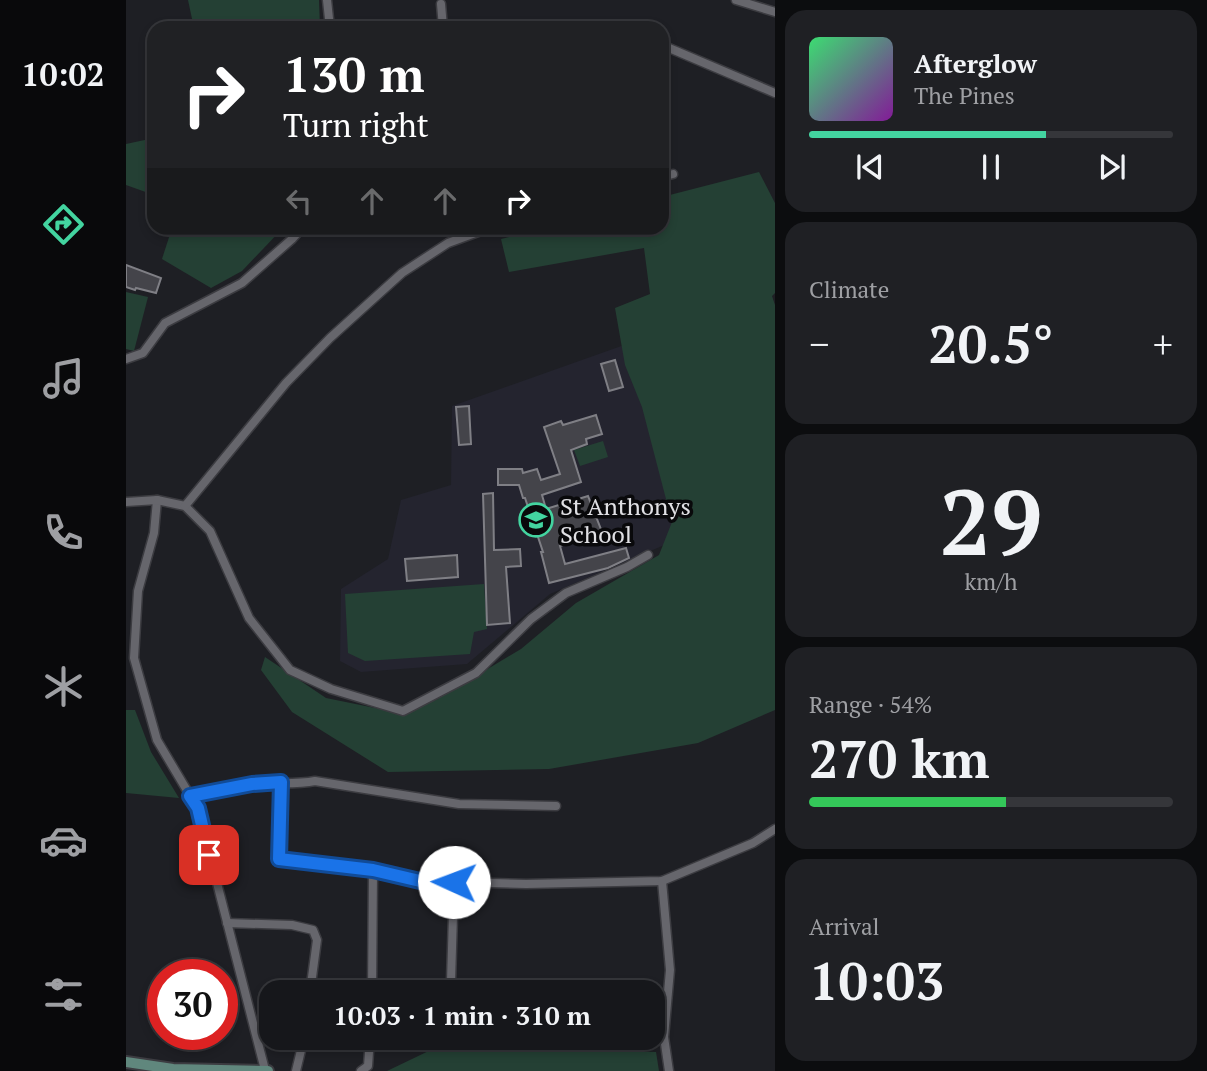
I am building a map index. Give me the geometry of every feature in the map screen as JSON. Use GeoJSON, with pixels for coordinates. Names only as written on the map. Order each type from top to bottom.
{"type":"FeatureCollection","features":[{"type":"Feature","properties":{"kind":"street"},"geometry":{"type":"LineString","coordinates":[[327,0],[329,21]]}},
{"type":"Feature","properties":{"kind":"street"},"geometry":{"type":"LineString","coordinates":[[736,0],[775,12]]}},
{"type":"Feature","properties":{"kind":"street"},"geometry":{"type":"LineString","coordinates":[[441,4],[442,21]]}},
{"type":"Feature","properties":{"kind":"street"},"geometry":{"type":"LineString","coordinates":[[669,48],[775,93]]}},
{"type":"Feature","properties":{"kind":"street"},"geometry":{"type":"LineString","coordinates":[[669,175],[673,174]]}},
{"type":"Feature","properties":{"kind":"street"},"geometry":{"type":"LineString","coordinates":[[126,359],[143,354],[165,323],[242,283],[296,235]]}},
{"type":"Feature","properties":{"kind":"street"},"geometry":{"type":"LineString","coordinates":[[185,506],[286,383],[330,338],[402,273],[448,243],[470,235]]}},
{"type":"Feature","properties":{"kind":"street"},"geometry":{"type":"LineString","coordinates":[[126,1062],[173,1069],[266,1070],[198,808],[157,740],[134,658],[138,591],[154,533],[157,500]]}},
{"type":"Feature","properties":{"kind":"street"},"geometry":{"type":"LineString","coordinates":[[126,502],[157,500],[185,506],[210,531],[249,618],[290,670],[331,689],[403,711],[476,673],[531,619],[566,593],[648,555]]}},
{"type":"Feature","properties":{"kind":"street"},"geometry":{"type":"LineString","coordinates":[[190,796],[252,784],[281,782],[298,785],[315,781],[459,804],[556,806]]}},
{"type":"Feature","properties":{"kind":"street"},"geometry":{"type":"LineString","coordinates":[[281,782],[279,859],[373,870],[420,881],[526,884],[662,881],[753,843],[775,829]]}},
{"type":"Feature","properties":{"kind":"street"},"geometry":{"type":"LineString","coordinates":[[372,980],[373,870]]}},
{"type":"Feature","properties":{"kind":"street"},"geometry":{"type":"LineString","coordinates":[[662,881],[670,970],[664,1037],[669,1071]]}},
{"type":"Feature","properties":{"kind":"street"},"geometry":{"type":"LineString","coordinates":[[451,980],[454,882]]}},
{"type":"Feature","properties":{"kind":"street"},"geometry":{"type":"LineString","coordinates":[[227,923],[292,925],[313,929],[317,940],[312,980]]}},
{"type":"Feature","properties":{"kind":"street"},"geometry":{"type":"LineString","coordinates":[[296,1071],[301,1050]]}},
{"type":"Feature","properties":{"kind":"street"},"geometry":{"type":"LineString","coordinates":[[361,1071],[368,1066],[369,1050]]}},
{"type":"Feature","properties":{"kind":"shaded area","name":"St Anthonys School"},"geometry":{"type":"Polygon","coordinates":[[[627,344],[673,479],[676,540],[550,594],[467,664],[361,672],[340,661],[341,589],[388,559],[401,500],[451,485],[452,406],[627,344]]]}},
{"type":"Feature","properties":{"kind":"green space"},"geometry":{"type":"Polygon","coordinates":[[[188,0],[319,0],[320,21],[192,21],[188,0]]]}},
{"type":"Feature","properties":{"kind":"green space"},"geometry":{"type":"Polygon","coordinates":[[[147,140],[147,192],[126,185],[126,144],[147,140]]]}},
{"type":"Feature","properties":{"kind":"green space"},"geometry":{"type":"Polygon","coordinates":[[[759,172],[775,203],[775,293],[772,296],[775,305],[775,710],[698,743],[549,769],[388,772],[292,712],[261,670],[265,657],[326,698],[390,711],[436,700],[521,649],[576,603],[659,555],[672,522],[642,407],[625,365],[615,308],[650,294],[644,248],[509,272],[501,239],[517,235],[669,235],[669,195],[759,172]]]}},
{"type":"Feature","properties":{"kind":"green space"},"geometry":{"type":"Polygon","coordinates":[[[170,235],[276,235],[242,271],[211,288],[162,259],[170,235]]]}},
{"type":"Feature","properties":{"kind":"green space"},"geometry":{"type":"Polygon","coordinates":[[[126,292],[148,297],[134,351],[126,349],[126,292]]]}},
{"type":"Feature","properties":{"kind":"green space"},"geometry":{"type":"Polygon","coordinates":[[[603,441],[608,457],[580,466],[574,450],[603,441]]]}},
{"type":"Feature","properties":{"kind":"green space"},"geometry":{"type":"Polygon","coordinates":[[[484,584],[487,629],[474,632],[470,654],[365,661],[348,653],[345,594],[484,584]]]}},
{"type":"Feature","properties":{"kind":"green space"},"geometry":{"type":"Polygon","coordinates":[[[126,710],[135,710],[151,752],[179,798],[126,793],[126,710]]]}},
{"type":"Feature","properties":{"kind":"green space"},"geometry":{"type":"Polygon","coordinates":[[[431,1050],[568,1050],[656,1052],[659,1071],[387,1071],[431,1050]]]}},
{"type":"Feature","properties":{"kind":"building"},"geometry":{"type":"Polygon","coordinates":[[[126,265],[161,278],[156,293],[126,287],[126,265]]]}},
{"type":"Feature","properties":{"kind":"building"},"geometry":{"type":"Polygon","coordinates":[[[615,360],[623,387],[609,391],[601,364],[615,360]]]}},
{"type":"Feature","properties":{"kind":"building"},"geometry":{"type":"Polygon","coordinates":[[[469,406],[471,444],[459,445],[456,407],[469,406]]]}},
{"type":"Feature","properties":{"kind":"building"},"geometry":{"type":"Polygon","coordinates":[[[596,415],[602,434],[586,439],[587,444],[571,450],[581,482],[542,495],[546,509],[588,496],[602,532],[560,546],[565,564],[626,548],[629,558],[608,568],[549,583],[543,552],[525,498],[519,485],[498,485],[498,469],[522,469],[523,473],[537,469],[541,480],[560,474],[544,427],[561,421],[563,425],[596,415]]]}},
{"type":"Feature","properties":{"kind":"building"},"geometry":{"type":"Polygon","coordinates":[[[493,493],[494,550],[520,549],[521,566],[506,567],[510,623],[487,625],[483,494],[493,493]]]}},
{"type":"Feature","properties":{"kind":"building"},"geometry":{"type":"Polygon","coordinates":[[[457,555],[458,577],[407,581],[405,559],[457,555]]]}},
{"type":"Feature","properties":{"kind":"place","name":"St Anthonys School"},"geometry":{"type":"Point","coordinates":[536,520]}},
{"type":"Feature","properties":{"kind":"route"},"geometry":{"type":"LineString","coordinates":[[209,855],[198,808],[190,796],[252,784],[281,782],[279,859],[373,870],[420,881],[454,882]]}}]}
